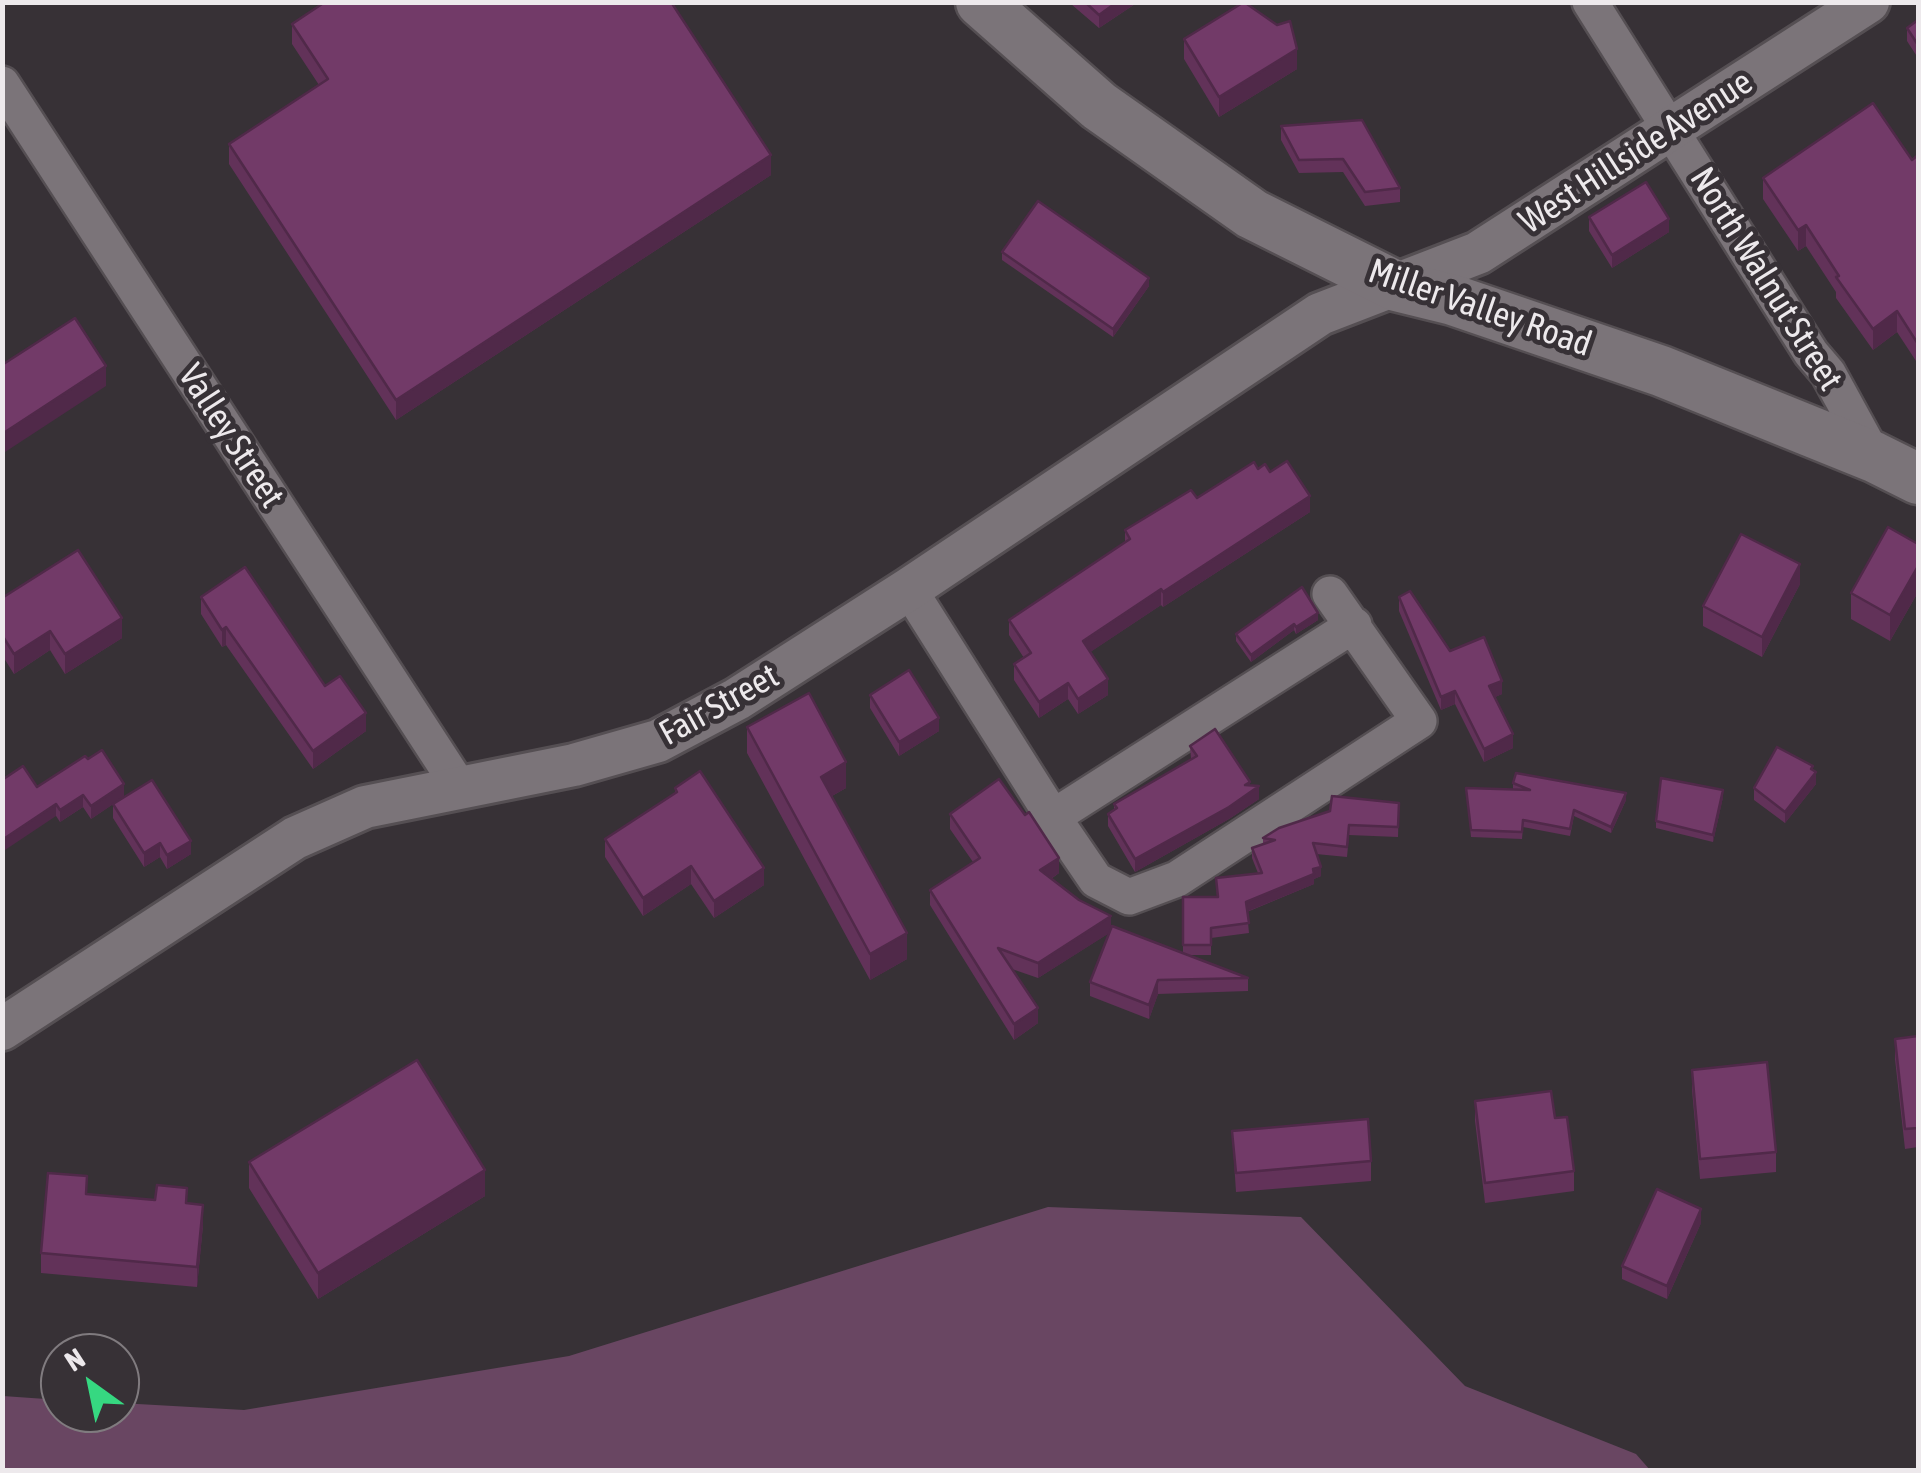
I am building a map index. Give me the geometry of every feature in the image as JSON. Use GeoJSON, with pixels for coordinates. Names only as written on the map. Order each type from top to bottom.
{"type":"FeatureCollection","features":[{"type":"Feature","properties":{"kind":"main road","name":"Miller Valley Road"},"geometry":{"type":"LineString","coordinates":[[981,2],[1099,106],[1252,214],[1396,286],[1454,300],[1661,371],[1874,457],[1918,479]]}},
{"type":"Feature","properties":{"kind":"street","name":"North Walnut Street"},"geometry":{"type":"LineString","coordinates":[[1590,2],[1810,353],[1828,374],[1874,457]]}},
{"type":"Feature","properties":{"kind":"street","name":"West Hillside Avenue"},"geometry":{"type":"LineString","coordinates":[[1396,286],[1478,254],[1868,2]]}},
{"type":"Feature","properties":{"kind":"street","name":"Valley Street"},"geometry":{"type":"LineString","coordinates":[[2,84],[460,788]]}},
{"type":"Feature","properties":{"kind":"street","name":"Fair Street"},"geometry":{"type":"LineString","coordinates":[[2,1029],[295,838],[365,808],[574,765],[658,741],[737,699],[1320,314],[1396,286]]}},
{"type":"Feature","properties":{"kind":"street"},"geometry":{"type":"LineString","coordinates":[[909,589],[1096,880],[1128,897],[1177,879],[1420,721],[1330,594]]}},
{"type":"Feature","properties":{"kind":"street"},"geometry":{"type":"LineString","coordinates":[[1053,817],[1354,624]]}},
{"type":"Feature","properties":{"kind":"shaded area"},"geometry":{"type":"Polygon","coordinates":[[[1048,1207],[1301,1217],[1465,1386],[1636,1454],[1650,1470],[3,1470],[3,1396],[40,1399],[40,1433],[140,1433],[140,1404],[244,1410],[569,1356],[1048,1207]]]}},
{"type":"Feature","properties":{"kind":"building"},"geometry":{"type":"Polygon","coordinates":[[[325,2],[671,2],[771,155],[396,400],[229,144],[328,79],[292,24],[325,2]]]}},
{"type":"Feature","properties":{"kind":"building"},"geometry":{"type":"Polygon","coordinates":[[[1085,2],[1117,2],[1099,15],[1085,2]]]}},
{"type":"Feature","properties":{"kind":"building"},"geometry":{"type":"Polygon","coordinates":[[[1244,2],[1277,25],[1290,21],[1297,49],[1219,97],[1184,39],[1244,2]]]}},
{"type":"Feature","properties":{"kind":"building"},"geometry":{"type":"Polygon","coordinates":[[[1918,20],[1918,45],[1907,28],[1918,20]]]}},
{"type":"Feature","properties":{"kind":"building"},"geometry":{"type":"Polygon","coordinates":[[[1873,103],[1912,160],[1918,155],[1918,344],[1897,311],[1873,329],[1806,225],[1798,230],[1763,178],[1873,103]]]}},
{"type":"Feature","properties":{"kind":"building"},"geometry":{"type":"Polygon","coordinates":[[[1362,120],[1400,188],[1365,192],[1343,159],[1299,160],[1281,126],[1362,120]]]}},
{"type":"Feature","properties":{"kind":"building"},"geometry":{"type":"Polygon","coordinates":[[[1646,182],[1669,219],[1612,255],[1589,217],[1646,182]]]}},
{"type":"Feature","properties":{"kind":"building"},"geometry":{"type":"Polygon","coordinates":[[[1038,201],[1149,278],[1113,329],[1002,252],[1038,201]]]}},
{"type":"Feature","properties":{"kind":"building"},"geometry":{"type":"Polygon","coordinates":[[[75,318],[106,366],[2,434],[2,365],[75,318]]]}},
{"type":"Feature","properties":{"kind":"building"},"geometry":{"type":"Polygon","coordinates":[[[1287,461],[1310,496],[1083,641],[1108,679],[1078,699],[1068,683],[1039,702],[1014,664],[1031,653],[1009,620],[1130,539],[1125,530],[1191,490],[1197,498],[1254,462],[1258,469],[1265,464],[1270,472],[1287,461]]]}},
{"type":"Feature","properties":{"kind":"building"},"geometry":{"type":"Polygon","coordinates":[[[1888,527],[1918,544],[1918,566],[1890,615],[1851,593],[1888,527]]]}},
{"type":"Feature","properties":{"kind":"building"},"geometry":{"type":"Polygon","coordinates":[[[1741,534],[1800,564],[1762,637],[1703,606],[1741,534]]]}},
{"type":"Feature","properties":{"kind":"building"},"geometry":{"type":"Polygon","coordinates":[[[78,550],[122,618],[65,654],[50,631],[14,654],[2,635],[2,598],[78,550]]]}},
{"type":"Feature","properties":{"kind":"building"},"geometry":{"type":"Polygon","coordinates":[[[245,567],[325,686],[340,676],[366,713],[313,751],[201,597],[245,567]]]}},
{"type":"Feature","properties":{"kind":"building"},"geometry":{"type":"Polygon","coordinates":[[[1302,587],[1318,613],[1296,627],[1294,624],[1251,655],[1236,634],[1302,587]]]}},
{"type":"Feature","properties":{"kind":"building"},"geometry":{"type":"Polygon","coordinates":[[[1410,591],[1450,651],[1484,637],[1502,681],[1489,686],[1513,734],[1484,749],[1455,691],[1441,697],[1399,597],[1410,591]]]}},
{"type":"Feature","properties":{"kind":"building"},"geometry":{"type":"Polygon","coordinates":[[[909,670],[939,718],[899,742],[870,695],[909,670]]]}},
{"type":"Feature","properties":{"kind":"building"},"geometry":{"type":"Polygon","coordinates":[[[809,693],[846,762],[821,777],[907,933],[870,954],[747,727],[809,693]]]}},
{"type":"Feature","properties":{"kind":"building"},"geometry":{"type":"Polygon","coordinates":[[[1215,729],[1250,782],[1245,785],[1259,786],[1135,859],[1108,814],[1117,808],[1114,804],[1197,756],[1190,746],[1215,729]]]}},
{"type":"Feature","properties":{"kind":"building"},"geometry":{"type":"Polygon","coordinates":[[[1777,747],[1813,766],[1811,769],[1816,772],[1785,812],[1754,788],[1777,747]]]}},
{"type":"Feature","properties":{"kind":"building"},"geometry":{"type":"Polygon","coordinates":[[[102,750],[124,784],[91,806],[83,795],[60,810],[56,804],[2,840],[2,780],[23,766],[37,787],[85,756],[88,759],[102,750]]]}},
{"type":"Feature","properties":{"kind":"building"},"geometry":{"type":"Polygon","coordinates":[[[700,771],[764,868],[714,901],[691,866],[643,898],[605,839],[677,792],[675,788],[700,771]]]}},
{"type":"Feature","properties":{"kind":"building"},"geometry":{"type":"Polygon","coordinates":[[[1516,773],[1626,793],[1611,827],[1574,810],[1570,829],[1523,820],[1522,832],[1471,830],[1466,788],[1530,790],[1513,783],[1516,773]]]}},
{"type":"Feature","properties":{"kind":"building"},"geometry":{"type":"Polygon","coordinates":[[[1661,778],[1723,790],[1713,835],[1656,821],[1661,778]]]}},
{"type":"Feature","properties":{"kind":"building"},"geometry":{"type":"Polygon","coordinates":[[[999,779],[1025,815],[1029,812],[1059,858],[1040,870],[1079,900],[1111,916],[1038,963],[998,948],[1038,1008],[1014,1024],[930,890],[980,858],[950,814],[999,779]]]}},
{"type":"Feature","properties":{"kind":"building"},"geometry":{"type":"Polygon","coordinates":[[[152,780],[191,841],[167,855],[160,843],[144,853],[113,804],[152,780]]]}},
{"type":"Feature","properties":{"kind":"building"},"geometry":{"type":"Polygon","coordinates":[[[1332,796],[1399,803],[1398,827],[1349,825],[1347,847],[1313,843],[1321,867],[1313,869],[1314,874],[1246,902],[1249,923],[1211,928],[1211,945],[1183,945],[1183,897],[1218,897],[1216,878],[1262,873],[1252,848],[1275,840],[1263,838],[1279,828],[1330,811],[1332,796]]]}},
{"type":"Feature","properties":{"kind":"building"},"geometry":{"type":"Polygon","coordinates":[[[1112,926],[1248,978],[1158,980],[1149,1005],[1090,982],[1112,926]]]}},
{"type":"Feature","properties":{"kind":"building"},"geometry":{"type":"Polygon","coordinates":[[[1918,1036],[1918,1128],[1905,1129],[1895,1039],[1918,1036]]]}},
{"type":"Feature","properties":{"kind":"building"},"geometry":{"type":"Polygon","coordinates":[[[417,1060],[485,1170],[318,1273],[249,1162],[417,1060]]]}},
{"type":"Feature","properties":{"kind":"building"},"geometry":{"type":"Polygon","coordinates":[[[1767,1062],[1776,1152],[1700,1159],[1692,1070],[1767,1062]]]}},
{"type":"Feature","properties":{"kind":"building"},"geometry":{"type":"Polygon","coordinates":[[[1551,1091],[1555,1118],[1567,1117],[1574,1171],[1485,1183],[1475,1101],[1551,1091]]]}},
{"type":"Feature","properties":{"kind":"building"},"geometry":{"type":"Polygon","coordinates":[[[1368,1119],[1371,1161],[1236,1173],[1232,1131],[1368,1119]]]}},
{"type":"Feature","properties":{"kind":"building"},"geometry":{"type":"Polygon","coordinates":[[[48,1173],[87,1176],[86,1194],[155,1200],[157,1185],[187,1188],[186,1203],[203,1205],[197,1267],[41,1253],[48,1173]]]}},
{"type":"Feature","properties":{"kind":"building"},"geometry":{"type":"Polygon","coordinates":[[[1657,1189],[1701,1209],[1667,1286],[1622,1266],[1657,1189]]]}}]}
